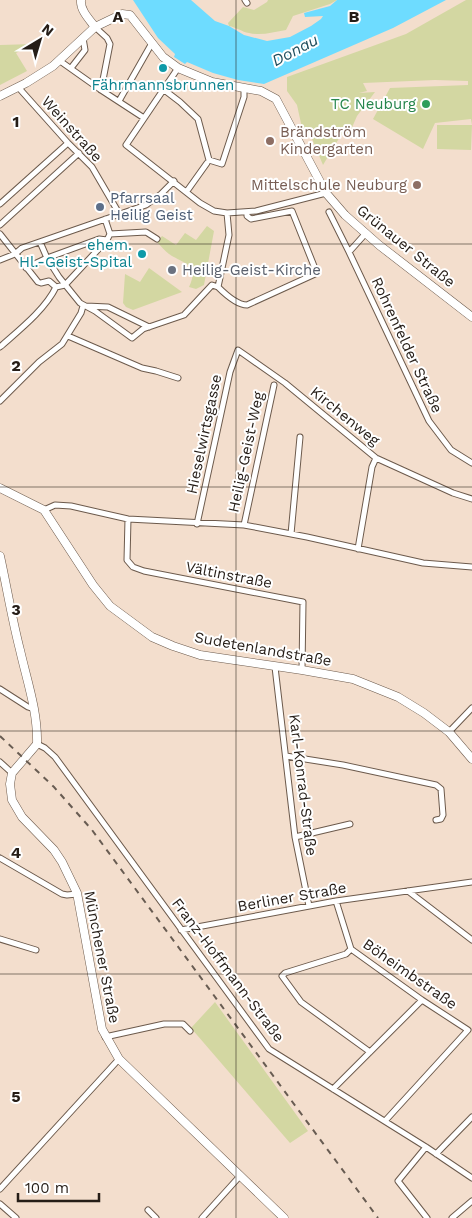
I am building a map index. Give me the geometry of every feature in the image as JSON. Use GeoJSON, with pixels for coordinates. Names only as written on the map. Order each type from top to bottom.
{"type":"FeatureCollection","features":[{"type":"Feature","properties":{"kind":"street"},"geometry":{"type":"LineString","coordinates":[[81,0],[84,12],[110,44],[101,90]]}},
{"type":"Feature","properties":{"kind":"street","name":"Grünauer Straße"},"geometry":{"type":"LineString","coordinates":[[95,27],[122,14],[128,14],[132,16],[163,57],[178,68],[212,82],[260,91],[276,99],[326,193],[345,215],[366,234],[472,317]]}},
{"type":"Feature","properties":{"kind":"street"},"geometry":{"type":"LineString","coordinates":[[0,96],[18,87],[60,60],[95,27]]}},
{"type":"Feature","properties":{"kind":"street"},"geometry":{"type":"LineString","coordinates":[[71,68],[85,50],[82,38]]}},
{"type":"Feature","properties":{"kind":"street"},"geometry":{"type":"LineString","coordinates":[[119,101],[152,43]]}},
{"type":"Feature","properties":{"kind":"street"},"geometry":{"type":"LineString","coordinates":[[60,60],[144,118]]}},
{"type":"Feature","properties":{"kind":"street"},"geometry":{"type":"LineString","coordinates":[[178,68],[126,145],[200,203],[214,211],[227,214],[247,212],[326,193]]}},
{"type":"Feature","properties":{"kind":"street","name":"Weinstraße"},"geometry":{"type":"LineString","coordinates":[[18,87],[68,144],[92,166],[120,215]]}},
{"type":"Feature","properties":{"kind":"street"},"geometry":{"type":"LineString","coordinates":[[163,89],[198,119],[208,162],[187,192]]}},
{"type":"Feature","properties":{"kind":"street"},"geometry":{"type":"LineString","coordinates":[[208,162],[222,164],[244,97],[244,89]]}},
{"type":"Feature","properties":{"kind":"street"},"geometry":{"type":"LineString","coordinates":[[0,204],[68,144]]}},
{"type":"Feature","properties":{"kind":"street"},"geometry":{"type":"LineString","coordinates":[[0,226],[79,153]]}},
{"type":"Feature","properties":{"kind":"street"},"geometry":{"type":"LineString","coordinates":[[0,260],[15,254],[22,248],[120,215],[146,204],[161,194],[174,181]]}},
{"type":"Feature","properties":{"kind":"street"},"geometry":{"type":"LineString","coordinates":[[40,242],[47,258],[65,285],[83,306],[94,311],[132,338],[144,329],[184,315],[212,286],[218,287],[234,300],[247,305],[315,274],[316,270],[292,211],[251,219],[247,216],[247,212]]}},
{"type":"Feature","properties":{"kind":"street","name":"Rohrenfelder Straße"},"geometry":{"type":"LineString","coordinates":[[329,212],[429,421],[451,450],[472,463]]}},
{"type":"Feature","properties":{"kind":"street"},"geometry":{"type":"LineString","coordinates":[[218,287],[229,236],[227,214]]}},
{"type":"Feature","properties":{"kind":"street"},"geometry":{"type":"LineString","coordinates":[[56,287],[65,285],[107,240],[110,234],[105,219]]}},
{"type":"Feature","properties":{"kind":"street"},"geometry":{"type":"LineString","coordinates":[[110,234],[146,232],[157,239]]}},
{"type":"Feature","properties":{"kind":"street"},"geometry":{"type":"LineString","coordinates":[[0,234],[38,282],[49,281],[56,287]]}},
{"type":"Feature","properties":{"kind":"street"},"geometry":{"type":"LineString","coordinates":[[349,252],[366,234]]}},
{"type":"Feature","properties":{"kind":"street"},"geometry":{"type":"LineString","coordinates":[[26,268],[47,258],[100,239],[107,240]]}},
{"type":"Feature","properties":{"kind":"street"},"geometry":{"type":"LineString","coordinates":[[0,347],[28,321],[56,287]]}},
{"type":"Feature","properties":{"kind":"street"},"geometry":{"type":"LineString","coordinates":[[83,306],[108,307],[150,328]]}},
{"type":"Feature","properties":{"kind":"street"},"geometry":{"type":"LineString","coordinates":[[0,401],[39,362],[62,344],[81,313],[83,306]]}},
{"type":"Feature","properties":{"kind":"street"},"geometry":{"type":"LineString","coordinates":[[68,336],[142,368],[156,370],[178,378]]}},
{"type":"Feature","properties":{"kind":"street","name":"Kirchenweg"},"geometry":{"type":"LineString","coordinates":[[238,350],[285,383],[376,458],[453,493],[472,499]]}},
{"type":"Feature","properties":{"kind":"street","name":"Hieselwirtsgasse"},"geometry":{"type":"LineString","coordinates":[[197,524],[230,372],[238,350]]}},
{"type":"Feature","properties":{"kind":"street","name":"Heilig-Geist-Weg"},"geometry":{"type":"LineString","coordinates":[[244,525],[274,385]]}},
{"type":"Feature","properties":{"kind":"street"},"geometry":{"type":"LineString","coordinates":[[291,534],[300,437]]}},
{"type":"Feature","properties":{"kind":"street"},"geometry":{"type":"LineString","coordinates":[[358,549],[372,467],[376,458]]}},
{"type":"Feature","properties":{"kind":"street"},"geometry":{"type":"LineString","coordinates":[[0,488],[44,510],[55,505],[71,506],[128,519],[244,525],[423,563],[472,567]]}},
{"type":"Feature","properties":{"kind":"street","name":"Sudetenlandstraße"},"geometry":{"type":"LineString","coordinates":[[44,510],[93,585],[110,606],[139,628],[166,644],[200,655],[353,679],[398,697],[424,713],[449,732],[472,759]]}},
{"type":"Feature","properties":{"kind":"street","name":"Vältinstraße"},"geometry":{"type":"LineString","coordinates":[[128,519],[127,560],[133,567],[144,572],[303,602],[302,670]]}},
{"type":"Feature","properties":{"kind":"street"},"geometry":{"type":"LineString","coordinates":[[0,556],[34,709],[37,744],[12,773],[0,762]]}},
{"type":"Feature","properties":{"kind":"street","name":"Karl-Konrad-Straße"},"geometry":{"type":"LineString","coordinates":[[275,667],[295,837],[309,906]]}},
{"type":"Feature","properties":{"kind":"street"},"geometry":{"type":"LineString","coordinates":[[0,689],[34,709]]}},
{"type":"Feature","properties":{"kind":"street"},"geometry":{"type":"LineString","coordinates":[[449,732],[472,708]]}},
{"type":"Feature","properties":{"kind":"street","name":"Franz-Hoffmann-Straße"},"geometry":{"type":"LineString","coordinates":[[37,744],[55,757],[269,1049],[472,1178]]}},
{"type":"Feature","properties":{"kind":"street"},"geometry":{"type":"LineString","coordinates":[[286,756],[343,765],[436,785],[441,789],[443,815],[441,819],[436,820]]}},
{"type":"Feature","properties":{"kind":"street","name":"Münchener Straße"},"geometry":{"type":"LineString","coordinates":[[12,773],[10,784],[12,800],[18,810],[54,850],[71,879],[77,894],[105,1037],[119,1059],[284,1218]]}},
{"type":"Feature","properties":{"kind":"street"},"geometry":{"type":"LineString","coordinates":[[295,837],[350,824]]}},
{"type":"Feature","properties":{"kind":"street"},"geometry":{"type":"LineString","coordinates":[[0,858],[62,894],[67,896],[77,894]]}},
{"type":"Feature","properties":{"kind":"street","name":"Berliner Straße"},"geometry":{"type":"LineString","coordinates":[[181,930],[336,900],[472,882]]}},
{"type":"Feature","properties":{"kind":"street"},"geometry":{"type":"LineString","coordinates":[[408,891],[472,940]]}},
{"type":"Feature","properties":{"kind":"street","name":"Böheimbstraße"},"geometry":{"type":"LineString","coordinates":[[336,900],[351,949],[422,1000],[468,1030],[385,1121]]}},
{"type":"Feature","properties":{"kind":"street"},"geometry":{"type":"LineString","coordinates":[[0,939],[36,950]]}},
{"type":"Feature","properties":{"kind":"street"},"geometry":{"type":"LineString","coordinates":[[351,949],[346,954],[286,973],[282,976],[301,1002],[370,1052]]}},
{"type":"Feature","properties":{"kind":"street"},"geometry":{"type":"LineString","coordinates":[[333,1089],[422,1000]]}},
{"type":"Feature","properties":{"kind":"street","name":"Münchener Straße"},"geometry":{"type":"LineString","coordinates":[[105,1037],[164,1024],[183,1024],[190,1031]]}},
{"type":"Feature","properties":{"kind":"street"},"geometry":{"type":"LineString","coordinates":[[1,1185],[119,1059]]}},
{"type":"Feature","properties":{"kind":"street"},"geometry":{"type":"LineString","coordinates":[[436,1154],[472,1117]]}},
{"type":"Feature","properties":{"kind":"street"},"geometry":{"type":"LineString","coordinates":[[426,1147],[398,1181],[427,1218]]}},
{"type":"Feature","properties":{"kind":"street"},"geometry":{"type":"LineString","coordinates":[[202,1218],[240,1176]]}},
{"type":"Feature","properties":{"kind":"street"},"geometry":{"type":"LineString","coordinates":[[452,1218],[472,1201]]}},
{"type":"Feature","properties":{"kind":"street"},"geometry":{"type":"LineString","coordinates":[[0,1204],[16,1218]]}},
{"type":"Feature","properties":{"kind":"street"},"geometry":{"type":"LineString","coordinates":[[148,1210],[156,1218]]}},
{"type":"Feature","properties":{"kind":"green space"},"geometry":{"type":"Polygon","coordinates":[[[268,0],[337,0],[293,16],[286,30],[254,34],[229,26],[228,23],[243,7],[254,10],[268,0]]]}},
{"type":"Feature","properties":{"kind":"green space"},"geometry":{"type":"Polygon","coordinates":[[[466,0],[472,0],[472,125],[471,119],[435,123],[423,149],[373,119],[390,88],[468,85],[468,81],[435,80],[363,83],[367,91],[359,93],[375,92],[357,116],[350,132],[341,135],[323,165],[310,134],[302,128],[297,105],[287,91],[287,77],[406,34],[466,0]]]}},
{"type":"Feature","properties":{"kind":"green space"},"geometry":{"type":"Polygon","coordinates":[[[34,44],[16,53],[27,71],[0,85],[0,45],[34,44]]]}},
{"type":"Feature","properties":{"kind":"green space"},"geometry":{"type":"Polygon","coordinates":[[[437,125],[472,125],[471,150],[437,149],[437,125]]]}},
{"type":"Feature","properties":{"kind":"green space"},"geometry":{"type":"Polygon","coordinates":[[[207,226],[214,231],[204,285],[196,289],[189,287],[193,274],[189,266],[169,254],[157,242],[162,236],[176,245],[185,233],[196,240],[207,226]]]}},
{"type":"Feature","properties":{"kind":"green space"},"geometry":{"type":"Polygon","coordinates":[[[149,268],[182,292],[133,310],[126,307],[123,303],[125,274],[140,282],[149,268]]]}},
{"type":"Feature","properties":{"kind":"green space"},"geometry":{"type":"Polygon","coordinates":[[[215,1002],[308,1131],[290,1143],[191,1028],[215,1002]]]}},
{"type":"Feature","properties":{"kind":"water","name":"Donau"},"geometry":{"type":"Polygon","coordinates":[[[133,0],[191,0],[215,21],[229,26],[244,35],[267,41],[290,37],[311,26],[323,16],[305,17],[304,13],[330,6],[337,0],[446,0],[393,28],[264,84],[238,80],[213,73],[187,62],[185,64],[174,57],[175,54],[158,38],[133,0]]]}},
{"type":"Feature","properties":{"kind":"railway"},"geometry":{"type":"LineString","coordinates":[[0,736],[54,787],[92,830],[378,1218]]}},
{"type":"Feature","properties":{"kind":"place","name":"Fährmannsbrunnen"},"geometry":{"type":"Point","coordinates":[163,68]}},
{"type":"Feature","properties":{"kind":"place","name":"TC Neuburg"},"geometry":{"type":"Point","coordinates":[426,104]}},
{"type":"Feature","properties":{"kind":"place","name":"Brändström Kindergarten"},"geometry":{"type":"Point","coordinates":[270,141]}},
{"type":"Feature","properties":{"kind":"place","name":"Mittelschule Neuburg"},"geometry":{"type":"Point","coordinates":[417,185]}},
{"type":"Feature","properties":{"kind":"place","name":"Pfarrsaal Heilig Geist"},"geometry":{"type":"Point","coordinates":[100,207]}},
{"type":"Feature","properties":{"kind":"place","name":"ehem. Hl.-Geist-Spital"},"geometry":{"type":"Point","coordinates":[142,254]}},
{"type":"Feature","properties":{"kind":"place","name":"Heilig-Geist-Kirche"},"geometry":{"type":"Point","coordinates":[172,270]}}]}
